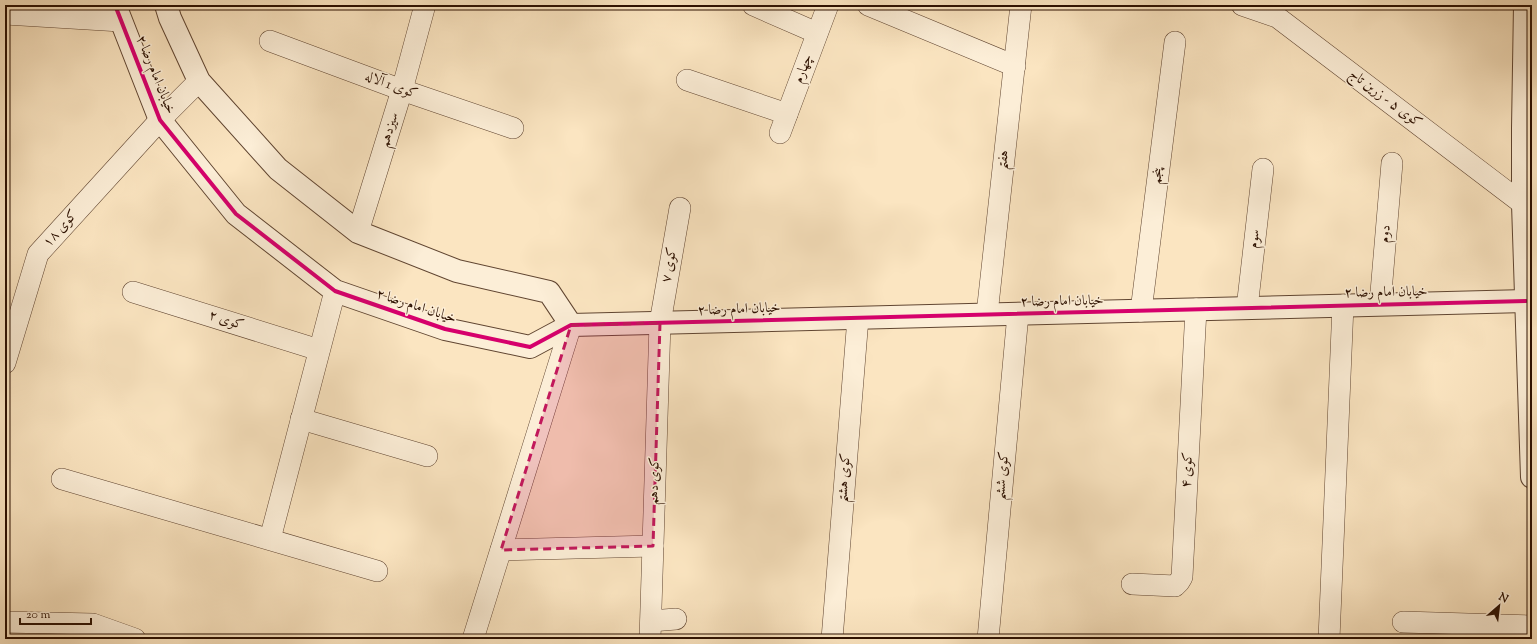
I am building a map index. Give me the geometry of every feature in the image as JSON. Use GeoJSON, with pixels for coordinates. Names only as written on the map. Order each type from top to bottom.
{"type":"FeatureCollection","features":[{"type":"Feature","properties":{"kind":"street"},"geometry":{"type":"LineString","coordinates":[[166,5],[170,18],[199,81],[278,169],[358,232],[457,271],[549,292],[571,325],[473,639]]}},
{"type":"Feature","properties":{"kind":"street","name":"سیزدهم"},"geometry":{"type":"LineString","coordinates":[[358,232],[402,90],[425,5]]}},
{"type":"Feature","properties":{"kind":"street"},"geometry":{"type":"LineString","coordinates":[[753,5],[817,33]]}},
{"type":"Feature","properties":{"kind":"street","name":"چهارم"},"geometry":{"type":"LineString","coordinates":[[687,80],[783,124],[828,5]]}},
{"type":"Feature","properties":{"kind":"street"},"geometry":{"type":"LineString","coordinates":[[868,5],[1015,66]]}},
{"type":"Feature","properties":{"kind":"street","name":"هفتم"},"geometry":{"type":"LineString","coordinates":[[986,314],[1022,5]]}},
{"type":"Feature","properties":{"kind":"street","name":"کوی ۵ - زرین تاج"},"geometry":{"type":"LineString","coordinates":[[1242,5],[1274,11],[1523,204]]}},
{"type":"Feature","properties":{"kind":"street"},"geometry":{"type":"LineString","coordinates":[[1525,5],[1523,204],[1532,478]]}},
{"type":"Feature","properties":{"kind":"street"},"geometry":{"type":"LineString","coordinates":[[5,14],[118,13]]}},
{"type":"Feature","properties":{"kind":"street","name":"خیابان امام رضا ۲"},"geometry":{"type":"LineString","coordinates":[[118,13],[160,120],[236,214],[334,291],[445,329],[530,347],[571,325],[1526,301]]}},
{"type":"Feature","properties":{"kind":"street","name":"کوی 1 آلاله"},"geometry":{"type":"LineString","coordinates":[[270,41],[402,90],[513,128]]}},
{"type":"Feature","properties":{"kind":"street","name":"پنجم"},"geometry":{"type":"LineString","coordinates":[[1141,310],[1175,42]]}},
{"type":"Feature","properties":{"kind":"street","name":"کوی ۱۸"},"geometry":{"type":"LineString","coordinates":[[5,363],[38,254],[160,120],[199,81]]}},
{"type":"Feature","properties":{"kind":"street","name":"دوم"},"geometry":{"type":"LineString","coordinates":[[1380,304],[1392,163]]}},
{"type":"Feature","properties":{"kind":"street","name":"سوم"},"geometry":{"type":"LineString","coordinates":[[1248,308],[1263,169]]}},
{"type":"Feature","properties":{"kind":"street","name":"کوی ۷"},"geometry":{"type":"LineString","coordinates":[[660,323],[680,208]]}},
{"type":"Feature","properties":{"kind":"street"},"geometry":{"type":"LineString","coordinates":[[270,539],[334,291]]}},
{"type":"Feature","properties":{"kind":"street","name":"کوی ۲"},"geometry":{"type":"LineString","coordinates":[[133,292],[319,350]]}},
{"type":"Feature","properties":{"kind":"street"},"geometry":{"type":"LineString","coordinates":[[1329,639],[1343,305]]}},
{"type":"Feature","properties":{"kind":"street","name":"کوی ۴"},"geometry":{"type":"LineString","coordinates":[[1132,584],[1175,586],[1182,576],[1196,309]]}},
{"type":"Feature","properties":{"kind":"street","name":"کوی ششم"},"geometry":{"type":"LineString","coordinates":[[988,639],[1018,314]]}},
{"type":"Feature","properties":{"kind":"street","name":"کوی هشتم"},"geometry":{"type":"LineString","coordinates":[[832,639],[858,318]]}},
{"type":"Feature","properties":{"kind":"street","name":"کوی دهم"},"geometry":{"type":"LineString","coordinates":[[650,630],[660,323]]}},
{"type":"Feature","properties":{"kind":"street"},"geometry":{"type":"LineString","coordinates":[[301,419],[427,456]]}},
{"type":"Feature","properties":{"kind":"street"},"geometry":{"type":"LineString","coordinates":[[62,478],[377,572]]}},
{"type":"Feature","properties":{"kind":"street"},"geometry":{"type":"LineString","coordinates":[[500,550],[653,546]]}},
{"type":"Feature","properties":{"kind":"street"},"geometry":{"type":"LineString","coordinates":[[650,630],[676,619]]}},
{"type":"Feature","properties":{"kind":"street"},"geometry":{"type":"LineString","coordinates":[[5,622],[91,632],[135,639]]}},
{"type":"Feature","properties":{"kind":"street"},"geometry":{"type":"LineString","coordinates":[[1403,622],[1532,626]]}},
{"type":"Feature","properties":{"kind":"highlighted area"},"geometry":{"type":"Polygon","coordinates":[[[660,323],[653,546],[501,550],[571,325],[660,323]]]}},
{"type":"Feature","properties":{"kind":"cycle path"},"geometry":{"type":"LineString","coordinates":[[115,5],[160,120],[236,214],[335,291],[445,329],[530,347],[571,325],[1526,301]]}}]}
